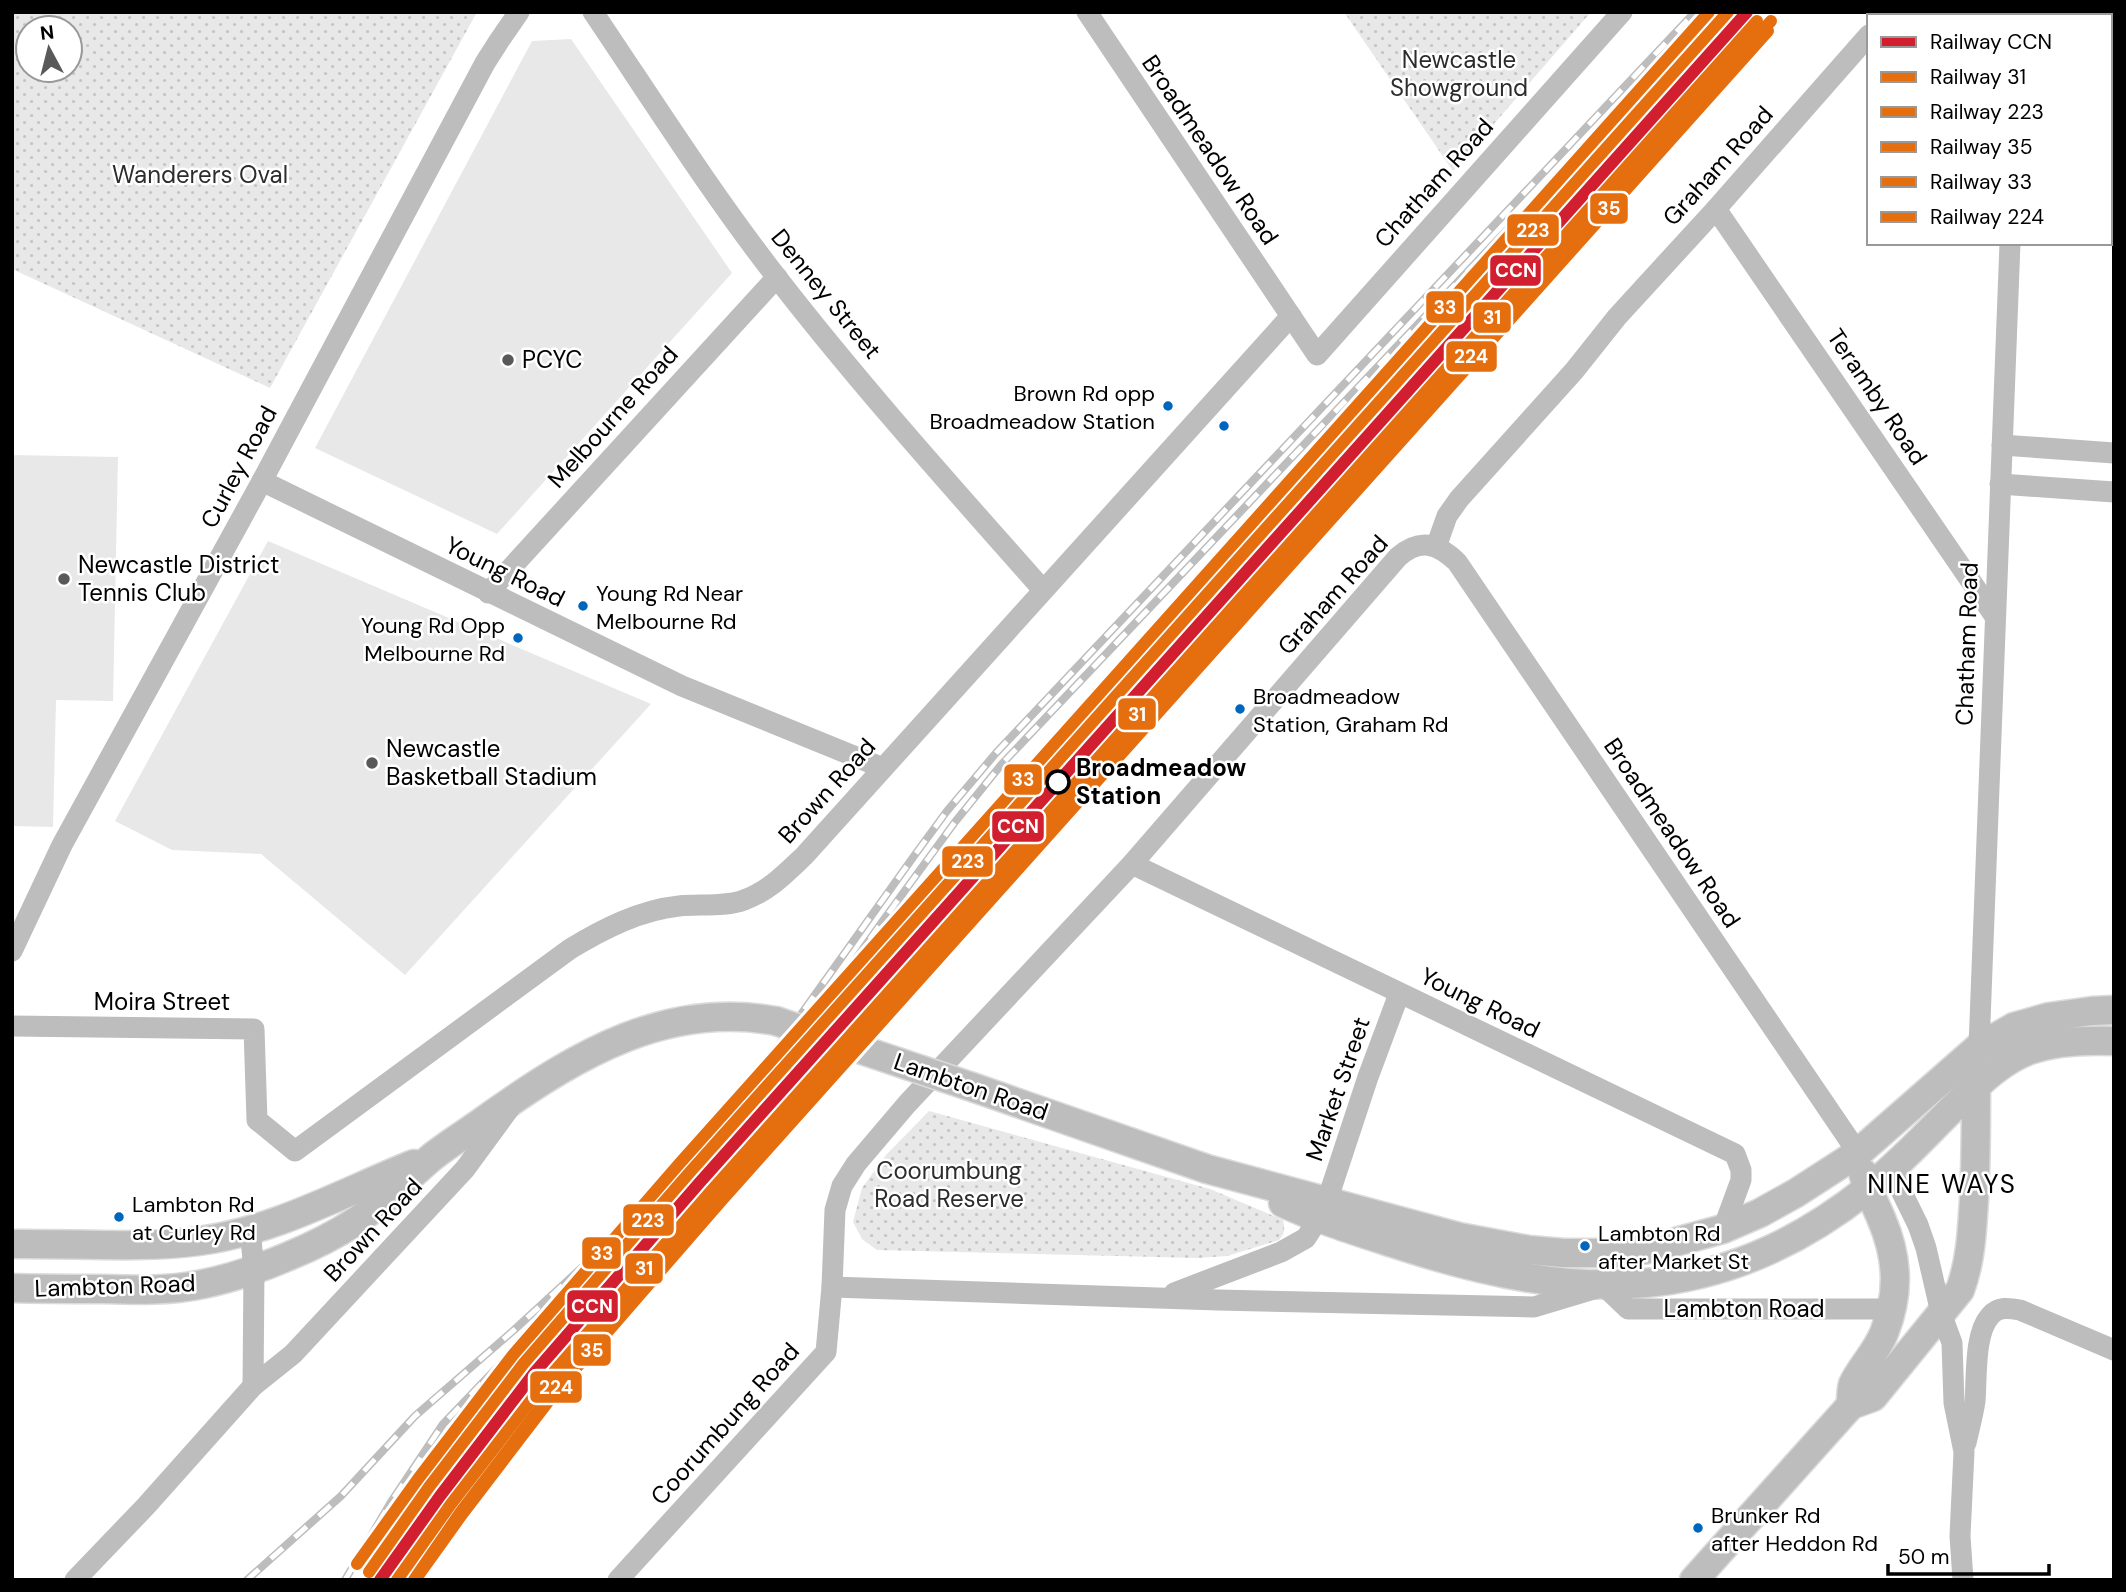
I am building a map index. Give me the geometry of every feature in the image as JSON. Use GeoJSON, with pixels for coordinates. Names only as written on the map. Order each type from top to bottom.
{"type":"FeatureCollection","features":[{"type":"Feature","properties":{"kind":"main road","name":"Lambton Road"},"geometry":{"type":"LineString","coordinates":[[1322,1210],[1496,1245],[1563,1253],[1619,1253],[1650,1249],[1723,1229],[1784,1199],[1858,1153],[1979,1047],[2014,1027],[2049,1017],[2114,1010]]}},
{"type":"Feature","properties":{"kind":"main road","name":"Lambton Road"},"geometry":{"type":"LineString","coordinates":[[12,1288],[148,1290],[200,1285],[254,1270],[355,1222],[433,1156],[518,1097],[590,1053],[654,1028],[734,1016],[776,1021],[975,1088],[1322,1210],[1472,1267],[1526,1279],[1604,1286],[1660,1282],[1699,1276],[1750,1259],[1811,1229],[1867,1190],[1976,1086],[2002,1065],[2029,1051],[2057,1043],[2114,1041]]}},
{"type":"Feature","properties":{"kind":"main road"},"geometry":{"type":"LineString","coordinates":[[1694,1580],[1851,1405],[1873,1397],[1960,1290],[1969,1259],[1975,1170],[1976,1086]]}},
{"type":"Feature","properties":{"kind":"main road"},"geometry":{"type":"LineString","coordinates":[[1858,1153],[1891,1168]]}},
{"type":"Feature","properties":{"kind":"main road"},"geometry":{"type":"LineString","coordinates":[[1851,1405],[1853,1385],[1874,1353],[1893,1309],[1896,1286],[1891,1241],[1867,1190],[1858,1153]]}},
{"type":"Feature","properties":{"kind":"main road","name":"Lambton Road"},"geometry":{"type":"LineString","coordinates":[[12,1244],[148,1246],[202,1241],[297,1214],[433,1156]]}},
{"type":"Feature","properties":{"kind":"street","name":"Curley Road"},"geometry":{"type":"LineString","coordinates":[[12,951],[62,845],[262,481],[485,64],[519,12]]}},
{"type":"Feature","properties":{"kind":"street","name":"Denney Street"},"geometry":{"type":"LineString","coordinates":[[593,12],[724,206],[777,277],[837,352],[1043,590]]}},
{"type":"Feature","properties":{"kind":"street","name":"Broadmeadow Road"},"geometry":{"type":"LineString","coordinates":[[1087,12],[1291,316]]}},
{"type":"Feature","properties":{"kind":"street","name":"Chatham Road"},"geometry":{"type":"LineString","coordinates":[[1291,316],[1317,355],[1622,12]]}},
{"type":"Feature","properties":{"kind":"street","name":"Graham Road"},"geometry":{"type":"LineString","coordinates":[[832,1287],[835,1210],[850,1171],[907,1104],[1132,864],[1398,557],[1418,544],[1436,547],[1447,516],[1459,499],[1574,371],[1617,317],[1867,37]]}},
{"type":"Feature","properties":{"kind":"street","name":"Teramby Road"},"geometry":{"type":"LineString","coordinates":[[1716,209],[1994,615]]}},
{"type":"Feature","properties":{"kind":"street","name":"Chatham Road"},"geometry":{"type":"LineString","coordinates":[[1979,1047],[2010,245]]}},
{"type":"Feature","properties":{"kind":"street","name":"Melbourne Road"},"geometry":{"type":"LineString","coordinates":[[488,593],[777,277]]}},
{"type":"Feature","properties":{"kind":"street","name":"Brown Road"},"geometry":{"type":"LineString","coordinates":[[295,1151],[590,937],[654,911],[677,906],[741,902],[770,888],[804,856],[1291,316]]}},
{"type":"Feature","properties":{"kind":"street"},"geometry":{"type":"LineString","coordinates":[[2002,445],[2114,453]]}},
{"type":"Feature","properties":{"kind":"street","name":"Young Road"},"geometry":{"type":"LineString","coordinates":[[262,481],[682,686],[883,768]]}},
{"type":"Feature","properties":{"kind":"street"},"geometry":{"type":"LineString","coordinates":[[2000,484],[2114,492]]}},
{"type":"Feature","properties":{"kind":"street","name":"Broadmeadow Road"},"geometry":{"type":"LineString","coordinates":[[1436,547],[1447,552],[1457,562],[1858,1153]]}},
{"type":"Feature","properties":{"kind":"street","name":"Young Road"},"geometry":{"type":"LineString","coordinates":[[1132,864],[1735,1154],[1741,1170],[1741,1180],[1723,1229]]}},
{"type":"Feature","properties":{"kind":"street","name":"Market Street"},"geometry":{"type":"LineString","coordinates":[[1322,1210],[1399,994]]}},
{"type":"Feature","properties":{"kind":"street","name":"Moira Street"},"geometry":{"type":"LineString","coordinates":[[12,1026],[254,1029],[257,1120],[295,1151]]}},
{"type":"Feature","properties":{"kind":"street","name":"Brown Road"},"geometry":{"type":"LineString","coordinates":[[75,1580],[146,1506],[253,1386],[293,1354],[465,1170],[518,1097]]}},
{"type":"Feature","properties":{"kind":"street"},"geometry":{"type":"LineString","coordinates":[[1891,1168],[1919,1225],[1941,1313],[1952,1343],[1954,1403],[1964,1452]]}},
{"type":"Feature","properties":{"kind":"street","name":"Lambton Road"},"geometry":{"type":"LineString","coordinates":[[1165,1297],[1281,1252],[1306,1238],[1322,1210]]}},
{"type":"Feature","properties":{"kind":"street"},"geometry":{"type":"LineString","coordinates":[[250,1229],[254,1270],[253,1386]]}},
{"type":"Feature","properties":{"kind":"street","name":"Lambton Road"},"geometry":{"type":"LineString","coordinates":[[832,1287],[1534,1307],[1604,1286],[1628,1309],[1893,1309]]}},
{"type":"Feature","properties":{"kind":"street","name":"Coorumbung Road"},"geometry":{"type":"LineString","coordinates":[[618,1580],[826,1352],[832,1287]]}},
{"type":"Feature","properties":{"kind":"street"},"geometry":{"type":"LineString","coordinates":[[1963,1580],[1960,1536],[1964,1452],[1975,1403],[1979,1344],[1990,1316],[1998,1309],[2020,1310],[2114,1350]]}},
{"type":"Feature","properties":{"kind":"green space","name":"Wanderers Oval"},"geometry":{"type":"Polygon","coordinates":[[[12,12],[477,12],[270,388],[12,269],[12,12]]]}},
{"type":"Feature","properties":{"kind":"green space","name":"Newcastle Showground"},"geometry":{"type":"Polygon","coordinates":[[[1344,12],[1591,12],[1453,171],[1344,12]]]}},
{"type":"Feature","properties":{"kind":"green space","name":"PCYC"},"geometry":{"type":"Polygon","coordinates":[[[571,39],[732,273],[497,534],[315,448],[532,41],[571,39]]]}},
{"type":"Feature","properties":{"kind":"green space","name":"Newcastle District Tennis Club"},"geometry":{"type":"Polygon","coordinates":[[[12,455],[118,457],[113,701],[56,700],[53,827],[12,826],[12,455]]]}},
{"type":"Feature","properties":{"kind":"green space","name":"Newcastle Basketball Stadium"},"geometry":{"type":"Polygon","coordinates":[[[268,541],[651,704],[405,975],[261,854],[172,850],[115,821],[268,541]]]}},
{"type":"Feature","properties":{"kind":"green space","name":"Coorumbung Road Reserve"},"geometry":{"type":"Polygon","coordinates":[[[929,1111],[1210,1189],[1283,1220],[1283,1233],[1279,1240],[1227,1256],[1198,1258],[877,1250],[862,1239],[853,1222],[862,1188],[886,1155],[929,1111]]]}},
{"type":"Feature","properties":{"kind":"railway"},"geometry":{"type":"LineString","coordinates":[[247,1580],[341,1496],[415,1416],[514,1330],[615,1237],[653,1198],[752,1083],[947,811],[996,753],[1695,12]]}},
{"type":"Feature","properties":{"kind":"railway"},"geometry":{"type":"LineString","coordinates":[[345,1580],[391,1502],[443,1424],[531,1332],[619,1252],[662,1207],[765,1087],[955,822],[1001,765],[1713,12]]}},
{"type":"Feature","properties":{"kind":"rail line","name":"33"},"geometry":{"type":"LineString","coordinates":[[357,1564],[513,1355],[680,1163],[1709,12]]}},
{"type":"Feature","properties":{"kind":"rail line","name":"223"},"geometry":{"type":"LineString","coordinates":[[369,1572],[429,1487],[524,1363],[690,1172],[1728,12]]}},
{"type":"Feature","properties":{"kind":"rail line","name":"CCN"},"geometry":{"type":"LineString","coordinates":[[380,1580],[535,1372],[701,1181],[1747,12]]}},
{"type":"Feature","properties":{"kind":"rail line","name":"31"},"geometry":{"type":"LineString","coordinates":[[397,1580],[451,1504],[546,1381],[712,1190],[1757,21]]}},
{"type":"Feature","properties":{"kind":"rail line","name":"224"},"geometry":{"type":"LineString","coordinates":[[414,1580],[460,1513],[556,1387],[658,1267],[1771,21]]}},
{"type":"Feature","properties":{"kind":"rail line","name":"35"},"geometry":{"type":"LineString","coordinates":[[415,1580],[557,1390],[722,1200],[1768,31]]}},
{"type":"Feature","properties":{"kind":"place","name":"PCYC"},"geometry":{"type":"Point","coordinates":[508,360]}},
{"type":"Feature","properties":{"kind":"place","name":"Brown Rd opp Broadmeadow Station"},"geometry":{"type":"Point","coordinates":[1168,406]}},
{"type":"Feature","properties":{"kind":"place","name":"Newcastle District Tennis Club"},"geometry":{"type":"Point","coordinates":[64,579]}},
{"type":"Feature","properties":{"kind":"place","name":"Young Rd Near Melbourne Rd"},"geometry":{"type":"Point","coordinates":[583,606]}},
{"type":"Feature","properties":{"kind":"place","name":"Young Rd Opp Melbourne Rd"},"geometry":{"type":"Point","coordinates":[518,638]}},
{"type":"Feature","properties":{"kind":"place","name":"Broadmeadow Station, Graham Rd"},"geometry":{"type":"Point","coordinates":[1240,709]}},
{"type":"Feature","properties":{"kind":"place","name":"Newcastle Basketball Stadium"},"geometry":{"type":"Point","coordinates":[372,763]}},
{"type":"Feature","properties":{"kind":"place","name":"Broadmeadow Station"},"geometry":{"type":"Point","coordinates":[1058,782]}},
{"type":"Feature","properties":{"kind":"place","name":"Lambton Rd at Curley Rd"},"geometry":{"type":"Point","coordinates":[119,1217]}},
{"type":"Feature","properties":{"kind":"place","name":"Lambton Rd after Market St"},"geometry":{"type":"Point","coordinates":[1585,1246]}},
{"type":"Feature","properties":{"kind":"place","name":"Brunker Rd after Heddon Rd"},"geometry":{"type":"Point","coordinates":[1698,1528]}},
{"type":"Feature","properties":{"kind":"district","name":"NINE WAYS"},"geometry":{"type":"Point","coordinates":[1942,1184]}}]}
